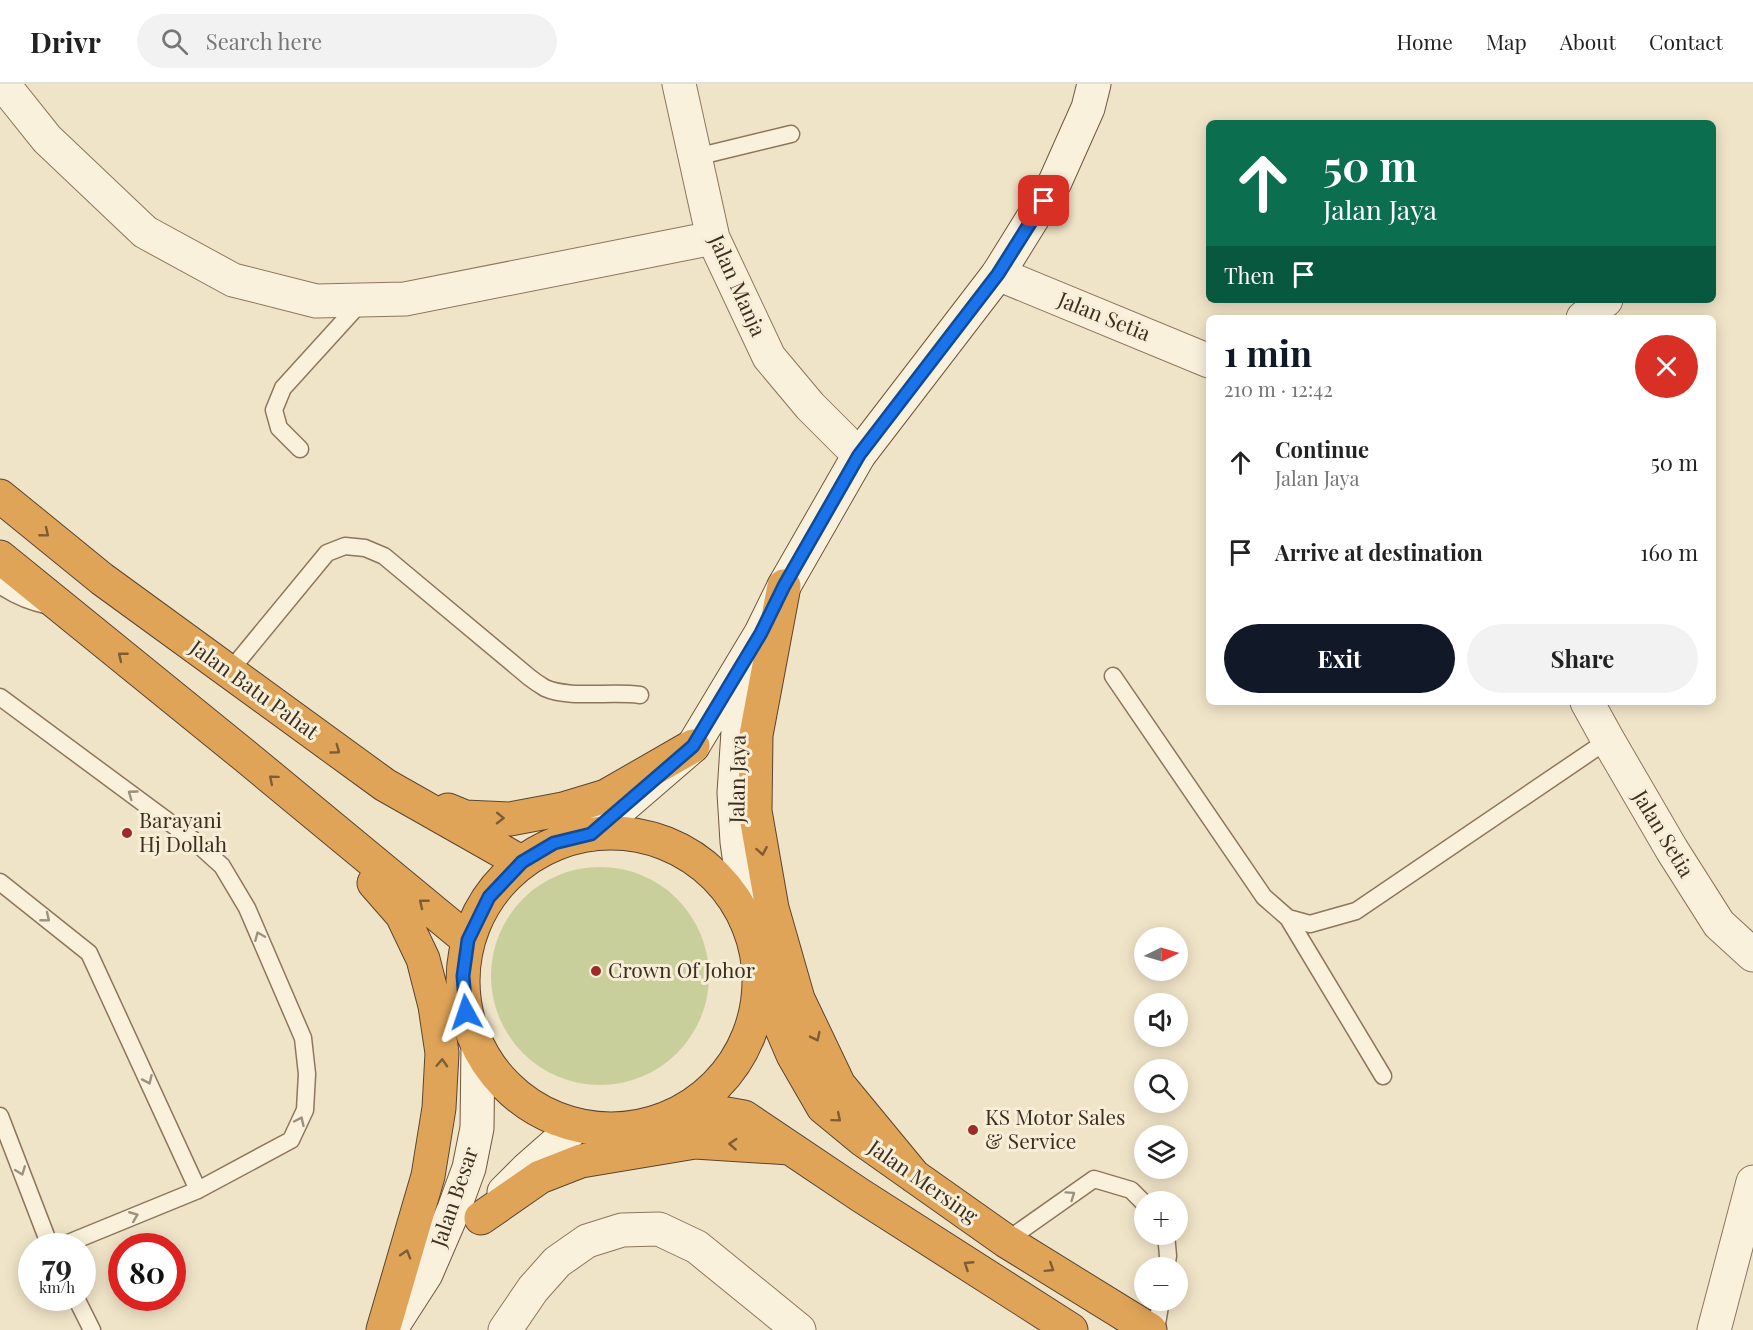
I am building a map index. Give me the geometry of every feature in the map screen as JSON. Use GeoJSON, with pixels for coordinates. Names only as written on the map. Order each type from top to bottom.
{"type":"FeatureCollection","features":[{"type":"Feature","properties":{"kind":"highway","name":"Jalan Batu Pahat"},"geometry":{"type":"LineString","coordinates":[[0,496],[102,579],[385,785],[522,862]]}},
{"type":"Feature","properties":{"kind":"highway"},"geometry":{"type":"LineString","coordinates":[[0,557],[244,754],[468,940]]}},
{"type":"Feature","properties":{"kind":"highway"},"geometry":{"type":"LineString","coordinates":[[784,586],[756,735],[755,811],[772,908],[798,999],[839,1085],[914,1176]]}},
{"type":"Feature","properties":{"kind":"highway"},"geometry":{"type":"LineString","coordinates":[[385,785],[465,817],[510,819],[563,809],[606,796],[693,746]]}},
{"type":"Feature","properties":{"kind":"highway"},"geometry":{"type":"LineString","coordinates":[[314,813],[402,915],[423,959],[435,1005],[442,1053],[439,1108],[428,1176],[383,1330]]}},
{"type":"Feature","properties":{"kind":"highway"},"geometry":{"type":"LineString","coordinates":[[591,834],[640,835],[686,852],[724,884],[749,927],[759,976],[755,1017],[740,1054],[716,1087],[684,1111],[650,1125],[613,1130],[576,1126],[536,1110],[502,1082],[478,1047],[466,1012],[463,976],[468,940],[489,897],[522,862],[554,843],[591,834]]}},
{"type":"Feature","properties":{"kind":"highway","name":"Jalan Mersing"},"geometry":{"type":"LineString","coordinates":[[759,976],[793,1055],[823,1107],[863,1140],[1006,1241],[1150,1330]]}},
{"type":"Feature","properties":{"kind":"highway"},"geometry":{"type":"LineString","coordinates":[[684,1111],[704,1110],[744,1117],[860,1195],[1071,1330]]}},
{"type":"Feature","properties":{"kind":"highway"},"geometry":{"type":"LineString","coordinates":[[481,1218],[540,1177],[581,1161],[695,1142],[791,1148]]}},
{"type":"Feature","properties":{"kind":"street"},"geometry":{"type":"LineString","coordinates":[[3,84],[47,139],[145,232],[233,280],[316,301],[405,299],[713,238]]}},
{"type":"Feature","properties":{"kind":"street","name":"Jalan Manja"},"geometry":{"type":"LineString","coordinates":[[679,84],[713,238],[769,357],[810,406],[859,455]]}},
{"type":"Feature","properties":{"kind":"street","name":"Jalan Jaya"},"geometry":{"type":"LineString","coordinates":[[591,834],[693,746],[761,633],[784,586],[859,455],[998,274],[1055,182],[1088,108],[1094,84]]}},
{"type":"Feature","properties":{"kind":"street","name":"Jalan Setia"},"geometry":{"type":"LineString","coordinates":[[998,274],[1206,360]]}},
{"type":"Feature","properties":{"kind":"street"},"geometry":{"type":"LineString","coordinates":[[1587,315],[1602,303]]}},
{"type":"Feature","properties":{"kind":"street","name":"Jalan Jaya"},"geometry":{"type":"LineString","coordinates":[[749,927],[737,842],[734,793],[739,716],[761,633]]}},
{"type":"Feature","properties":{"kind":"street","name":"Jalan Setia"},"geometry":{"type":"LineString","coordinates":[[1589,705],[1672,850],[1719,924],[1753,955]]}},
{"type":"Feature","properties":{"kind":"street","name":"Jalan Besar"},"geometry":{"type":"LineString","coordinates":[[390,1330],[426,1274],[469,1168],[477,1128],[478,1047]]}},
{"type":"Feature","properties":{"kind":"street","name":"Jalan Besar"},"geometry":{"type":"LineString","coordinates":[[426,1274],[526,1170],[576,1126]]}},
{"type":"Feature","properties":{"kind":"street"},"geometry":{"type":"LineString","coordinates":[[1714,1330],[1753,1182]]}},
{"type":"Feature","properties":{"kind":"street"},"geometry":{"type":"LineString","coordinates":[[516,1326],[533,1289],[557,1262],[588,1241],[621,1230],[659,1229],[697,1247],[799,1330]]}},
{"type":"Feature","properties":{"kind":"lane"},"geometry":{"type":"LineString","coordinates":[[696,157],[791,134]]}},
{"type":"Feature","properties":{"kind":"lane"},"geometry":{"type":"LineString","coordinates":[[300,449],[279,428],[274,410],[283,388],[364,300]]}},
{"type":"Feature","properties":{"kind":"lane"},"geometry":{"type":"LineString","coordinates":[[229,672],[327,553],[345,546],[365,548],[384,556],[529,677],[546,688],[567,693],[640,695]]}},
{"type":"Feature","properties":{"kind":"lane"},"geometry":{"type":"LineString","coordinates":[[0,585],[32,602],[64,609]]}},
{"type":"Feature","properties":{"kind":"lane"},"geometry":{"type":"LineString","coordinates":[[1113,676],[1264,897],[1288,918],[1383,1076]]}},
{"type":"Feature","properties":{"kind":"lane"},"geometry":{"type":"LineString","coordinates":[[0,697],[192,838],[222,866],[247,908],[303,1038],[307,1074],[305,1110],[291,1140],[198,1190],[93,1233]]}},
{"type":"Feature","properties":{"kind":"lane"},"geometry":{"type":"LineString","coordinates":[[1288,918],[1310,924],[1356,910],[1608,740]]}},
{"type":"Feature","properties":{"kind":"lane"},"geometry":{"type":"LineString","coordinates":[[0,882],[89,953],[198,1190]]}},
{"type":"Feature","properties":{"kind":"lane"},"geometry":{"type":"LineString","coordinates":[[0,1116],[45,1233]]}},
{"type":"Feature","properties":{"kind":"lane"},"geometry":{"type":"LineString","coordinates":[[1006,1241],[1094,1179],[1131,1190],[1134,1193]]}},
{"type":"Feature","properties":{"kind":"lane"},"geometry":{"type":"LineString","coordinates":[[82,1311],[92,1330]]}},
{"type":"Feature","properties":{"kind":"lane"},"geometry":{"type":"LineString","coordinates":[[1156,1330],[1159,1311]]}},
{"type":"Feature","properties":{"kind":"green space"},"geometry":{"type":"Polygon","coordinates":[[[589,867],[611,867],[642,875],[661,885],[677,899],[691,915],[701,934],[709,965],[705,1008],[701,1018],[691,1037],[677,1053],[661,1067],[632,1081],[611,1085],[589,1085],[568,1081],[539,1067],[509,1037],[495,1008],[491,987],[491,965],[495,944],[509,915],[539,885],[568,871],[589,867]]]}},
{"type":"Feature","properties":{"kind":"place","name":"Barayani Hj Dollah"},"geometry":{"type":"Point","coordinates":[127,833]}},
{"type":"Feature","properties":{"kind":"place","name":"Crown Of Johor"},"geometry":{"type":"Point","coordinates":[596,971]}},
{"type":"Feature","properties":{"kind":"place","name":"KS Motor Sales & Service"},"geometry":{"type":"Point","coordinates":[973,1130]}},
{"type":"Feature","properties":{"kind":"route"},"geometry":{"type":"LineString","coordinates":[[466,1012],[463,976],[468,940],[489,897],[522,862],[554,843],[591,834],[693,746],[761,633],[784,586],[859,455],[998,274],[1044,201]]}}]}
